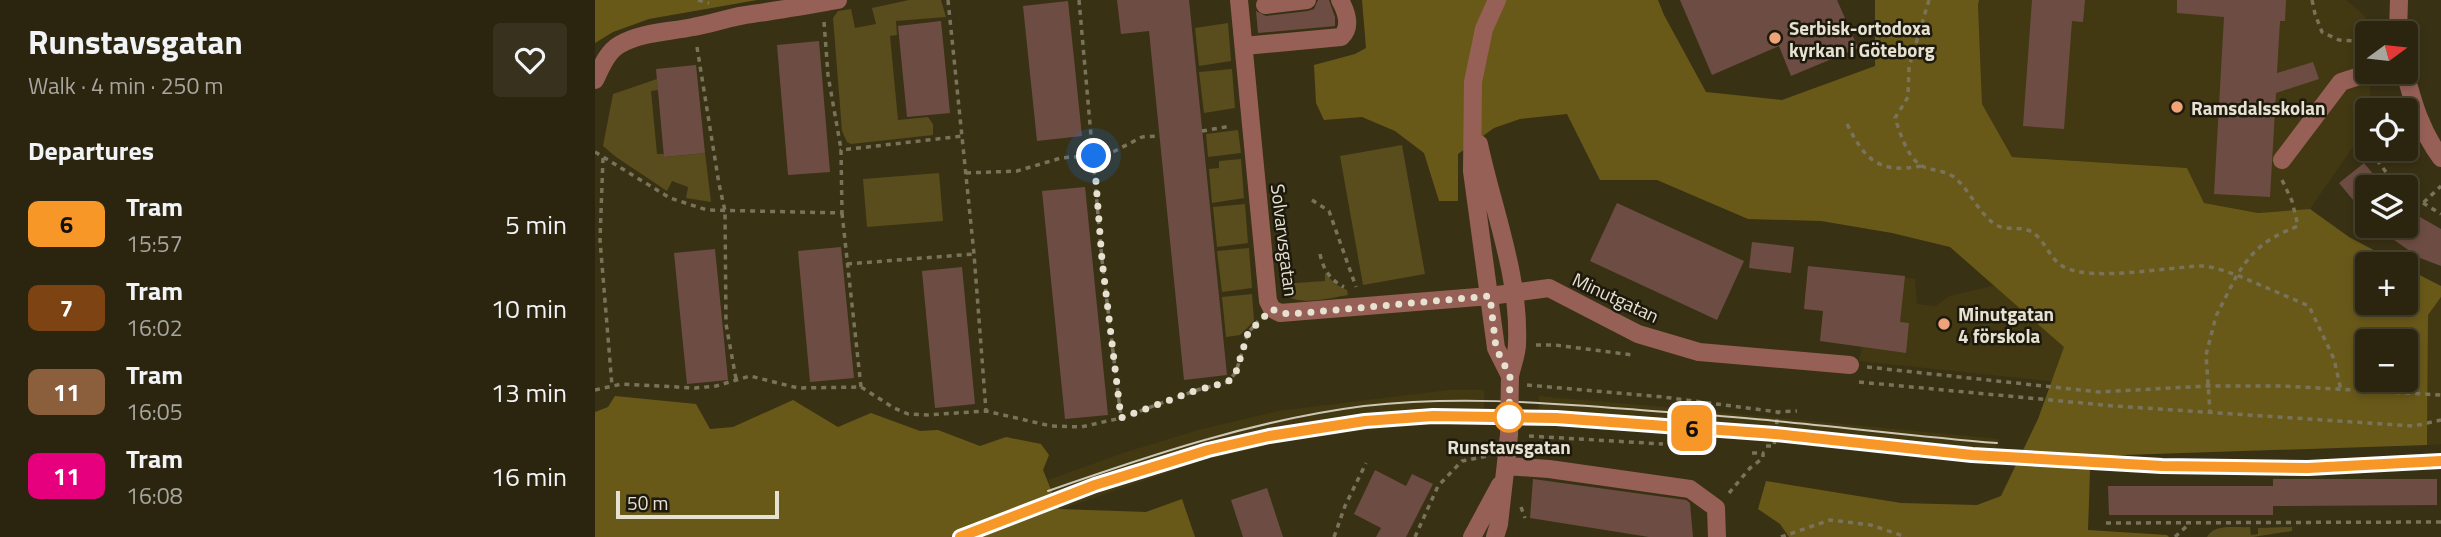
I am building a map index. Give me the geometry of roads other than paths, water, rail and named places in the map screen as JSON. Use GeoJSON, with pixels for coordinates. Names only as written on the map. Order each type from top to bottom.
{"type":"FeatureCollection","features":[{"type":"Feature","properties":{"kind":"street"},"geometry":{"type":"LineString","coordinates":[[1250,4],[1307,0]]}},
{"type":"Feature","properties":{"kind":"street"},"geometry":{"type":"LineString","coordinates":[[1244,46],[1341,37],[1347,24],[1340,0]]}},
{"type":"Feature","properties":{"kind":"street"},"geometry":{"type":"LineString","coordinates":[[1497,0],[1484,29],[1473,82],[1472,171],[1496,348],[1510,380]]}},
{"type":"Feature","properties":{"kind":"street"},"geometry":{"type":"LineString","coordinates":[[2398,21],[2399,0]]}},
{"type":"Feature","properties":{"kind":"street"},"geometry":{"type":"LineString","coordinates":[[595,80],[608,55],[616,47],[645,36],[830,1]]}},
{"type":"Feature","properties":{"kind":"street","name":"Solvarvsgatan"},"geometry":{"type":"LineString","coordinates":[[1250,4],[1244,46],[1266,288],[1272,309],[1291,314],[1357,298],[1490,296]]}},
{"type":"Feature","properties":{"kind":"street"},"geometry":{"type":"LineString","coordinates":[[2282,160],[2341,82],[2355,77]]}},
{"type":"Feature","properties":{"kind":"street"},"geometry":{"type":"LineString","coordinates":[[2408,84],[2418,118],[2428,140],[2441,158]]}},
{"type":"Feature","properties":{"kind":"street"},"geometry":{"type":"LineString","coordinates":[[1472,107],[1514,293],[1517,346],[1510,380],[1506,458],[1499,524],[1495,537]]}},
{"type":"Feature","properties":{"kind":"street","name":"Minutgatan"},"geometry":{"type":"LineString","coordinates":[[1490,296],[1549,288],[1638,334],[1699,352],[1852,373]]}},
{"type":"Feature","properties":{"kind":"street"},"geometry":{"type":"LineString","coordinates":[[1506,458],[1549,469],[1690,489],[1716,508],[1717,537]]}},
{"type":"Feature","properties":{"kind":"street"},"geometry":{"type":"LineString","coordinates":[[1472,537],[1506,458]]}},
{"type":"Feature","properties":{"kind":"tram line"},"geometry":{"type":"LineString","coordinates":[[1048,491],[1204,440],[1283,420],[1364,406],[1430,401],[1595,406],[1997,443]]}},
{"type":"Feature","properties":{"kind":"tram line"},"geometry":{"type":"LineString","coordinates":[[1054,500],[1130,474],[1246,442],[1365,421],[1427,416],[1520,416],[1715,429],[1992,457]]}},
{"type":"Feature","properties":{"kind":"tram line","name":"6"},"geometry":{"type":"LineString","coordinates":[[960,537],[1095,485],[1208,450],[1269,436],[1365,421],[1433,416],[1556,418],[1775,434],[1972,455],[2162,466],[2308,468],[2441,461]]}},
{"type":"Feature","properties":{"kind":"place","name":"Serbisk-ortodoxa kyrkan i Göteborg"},"geometry":{"type":"Point","coordinates":[1775,38]}},
{"type":"Feature","properties":{"kind":"place","name":"Ramsdalsskolan"},"geometry":{"type":"Point","coordinates":[2177,107]}},
{"type":"Feature","properties":{"kind":"place","name":"Minutgatan 4 förskola"},"geometry":{"type":"Point","coordinates":[1944,324]}},
{"type":"Feature","properties":{"kind":"place","name":"Runstavsgatan"},"geometry":{"type":"Point","coordinates":[1509,417]}}]}
